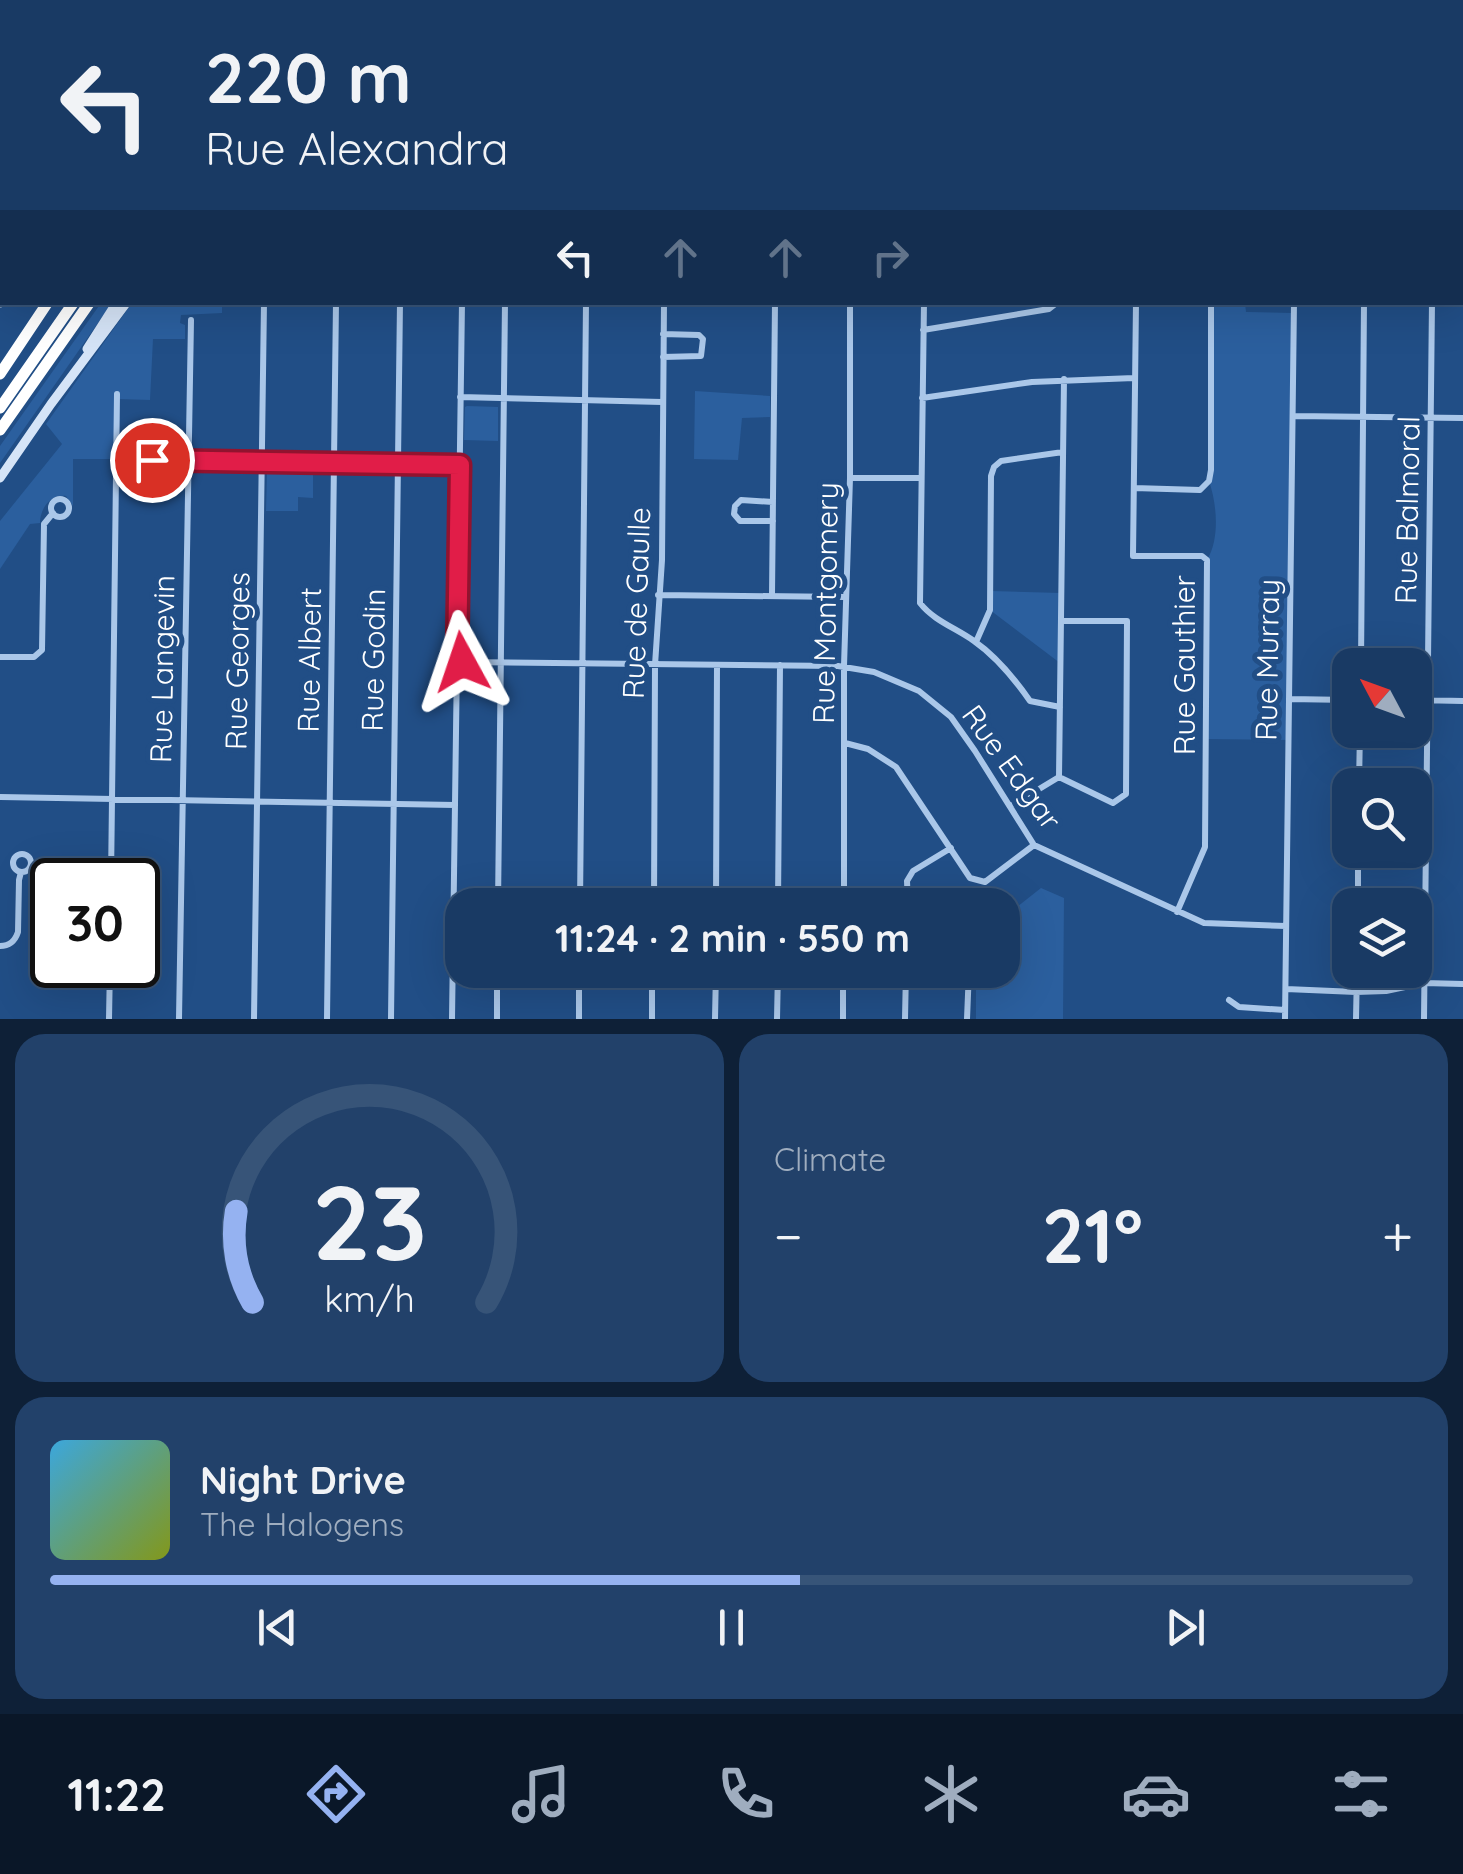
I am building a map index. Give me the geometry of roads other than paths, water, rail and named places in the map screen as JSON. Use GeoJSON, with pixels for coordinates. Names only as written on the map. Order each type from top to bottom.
{"type":"FeatureCollection","features":[{"type":"Feature","properties":{"kind":"highway"},"geometry":{"type":"LineString","coordinates":[[0,374],[46,305]]}},
{"type":"Feature","properties":{"kind":"highway"},"geometry":{"type":"LineString","coordinates":[[0,408],[72,305]]}},
{"type":"Feature","properties":{"kind":"highway"},"geometry":{"type":"LineString","coordinates":[[0,430],[88,305]]}},
{"type":"Feature","properties":{"kind":"street"},"geometry":{"type":"LineString","coordinates":[[59,393],[114,305]]}},
{"type":"Feature","properties":{"kind":"street"},"geometry":{"type":"LineString","coordinates":[[0,478],[125,305]]}},
{"type":"Feature","properties":{"kind":"street","name":"Rue Georges"},"geometry":{"type":"LineString","coordinates":[[254,1019],[264,305]]}},
{"type":"Feature","properties":{"kind":"street","name":"Rue Albert"},"geometry":{"type":"LineString","coordinates":[[326,1019],[336,305]]}},
{"type":"Feature","properties":{"kind":"street","name":"Rue Godin"},"geometry":{"type":"LineString","coordinates":[[392,1019],[400,305]]}},
{"type":"Feature","properties":{"kind":"street"},"geometry":{"type":"LineString","coordinates":[[457,888],[462,305]]}},
{"type":"Feature","properties":{"kind":"street"},"geometry":{"type":"LineString","coordinates":[[498,888],[505,305]]}},
{"type":"Feature","properties":{"kind":"street"},"geometry":{"type":"LineString","coordinates":[[580,888],[586,305]]}},
{"type":"Feature","properties":{"kind":"street","name":"Rue de Gaulle"},"geometry":{"type":"LineString","coordinates":[[654,888],[664,305]]}},
{"type":"Feature","properties":{"kind":"street"},"geometry":{"type":"LineString","coordinates":[[772,595],[776,305]]}},
{"type":"Feature","properties":{"kind":"street","name":"Rue Montgomery"},"geometry":{"type":"LineString","coordinates":[[844,888],[850,305]]}},
{"type":"Feature","properties":{"kind":"street"},"geometry":{"type":"LineString","coordinates":[[924,305],[920,604],[976,642],[1011,674],[1030,701],[1060,707]]}},
{"type":"Feature","properties":{"kind":"street"},"geometry":{"type":"LineString","coordinates":[[923,330],[1054,305]]}},
{"type":"Feature","properties":{"kind":"street","name":"Rue Gauthier"},"geometry":{"type":"LineString","coordinates":[[1136,305],[1133,556],[1202,556],[1207,560],[1205,847],[1177,912]]}},
{"type":"Feature","properties":{"kind":"street"},"geometry":{"type":"LineString","coordinates":[[1134,488],[1200,490],[1209,481],[1211,305]]}},
{"type":"Feature","properties":{"kind":"street","name":"Rue Murray"},"geometry":{"type":"LineString","coordinates":[[1286,1014],[1294,305]]}},
{"type":"Feature","properties":{"kind":"street"},"geometry":{"type":"LineString","coordinates":[[1360,648],[1364,305]]}},
{"type":"Feature","properties":{"kind":"street","name":"Rue Balmoral"},"geometry":{"type":"LineString","coordinates":[[1428,648],[1432,305]]}},
{"type":"Feature","properties":{"kind":"street","name":"Rue Langevin"},"geometry":{"type":"LineString","coordinates":[[179,1019],[191,320]]}},
{"type":"Feature","properties":{"kind":"street"},"geometry":{"type":"LineString","coordinates":[[663,334],[704,338],[701,356],[663,356]]}},
{"type":"Feature","properties":{"kind":"street"},"geometry":{"type":"LineString","coordinates":[[922,398],[1064,379],[1135,378]]}},
{"type":"Feature","properties":{"kind":"street"},"geometry":{"type":"LineString","coordinates":[[1058,777],[1064,379]]}},
{"type":"Feature","properties":{"kind":"street"},"geometry":{"type":"LineString","coordinates":[[111,858],[117,394]]}},
{"type":"Feature","properties":{"kind":"street"},"geometry":{"type":"LineString","coordinates":[[460,397],[662,402]]}},
{"type":"Feature","properties":{"kind":"street"},"geometry":{"type":"LineString","coordinates":[[1292,416],[1463,418]]}},
{"type":"Feature","properties":{"kind":"street"},"geometry":{"type":"LineString","coordinates":[[976,642],[990,610],[994,467],[1001,462],[1063,452]]}},
{"type":"Feature","properties":{"kind":"street"},"geometry":{"type":"LineString","coordinates":[[116,459],[460,465]]}},
{"type":"Feature","properties":{"kind":"street"},"geometry":{"type":"LineString","coordinates":[[850,478],[920,478]]}},
{"type":"Feature","properties":{"kind":"street"},"geometry":{"type":"LineString","coordinates":[[773,502],[741,500],[734,514],[740,521],[773,521]]}},
{"type":"Feature","properties":{"kind":"street"},"geometry":{"type":"LineString","coordinates":[[0,657],[34,657],[42,650],[44,524],[53,514]]}},
{"type":"Feature","properties":{"kind":"street"},"geometry":{"type":"LineString","coordinates":[[658,595],[845,597]]}},
{"type":"Feature","properties":{"kind":"street"},"geometry":{"type":"LineString","coordinates":[[1058,777],[1113,803],[1126,794],[1127,621],[1061,621]]}},
{"type":"Feature","properties":{"kind":"street","name":"Rue Edgar"},"geometry":{"type":"LineString","coordinates":[[457,662],[844,666],[874,672],[919,691],[951,717],[976,750],[1034,845],[1204,923],[1286,926]]}},
{"type":"Feature","properties":{"kind":"street"},"geometry":{"type":"LineString","coordinates":[[716,888],[717,665]]}},
{"type":"Feature","properties":{"kind":"street"},"geometry":{"type":"LineString","coordinates":[[778,888],[780,665]]}},
{"type":"Feature","properties":{"kind":"street"},"geometry":{"type":"LineString","coordinates":[[1289,699],[1332,700]]}},
{"type":"Feature","properties":{"kind":"street"},"geometry":{"type":"LineString","coordinates":[[1432,700],[1463,701]]}},
{"type":"Feature","properties":{"kind":"street"},"geometry":{"type":"LineString","coordinates":[[845,743],[868,749],[896,767],[970,878],[986,882],[1034,845]]}},
{"type":"Feature","properties":{"kind":"street","name":"Rue Balmoral"},"geometry":{"type":"LineString","coordinates":[[1425,888],[1426,748]]}},
{"type":"Feature","properties":{"kind":"street"},"geometry":{"type":"LineString","coordinates":[[1011,806],[1058,777]]}},
{"type":"Feature","properties":{"kind":"street"},"geometry":{"type":"LineString","coordinates":[[1,798],[455,805]]}},
{"type":"Feature","properties":{"kind":"street"},"geometry":{"type":"LineString","coordinates":[[907,888],[906,881],[913,871],[952,848]]}},
{"type":"Feature","properties":{"kind":"street"},"geometry":{"type":"LineString","coordinates":[[0,946],[10,945],[18,932],[21,872]]}},
{"type":"Feature","properties":{"kind":"street"},"geometry":{"type":"LineString","coordinates":[[1432,984],[1463,984]]}},
{"type":"Feature","properties":{"kind":"street"},"geometry":{"type":"LineString","coordinates":[[109,1019],[110,988]]}},
{"type":"Feature","properties":{"kind":"street"},"geometry":{"type":"LineString","coordinates":[[452,1019],[454,988]]}},
{"type":"Feature","properties":{"kind":"street"},"geometry":{"type":"LineString","coordinates":[[496,1019],[497,988]]}},
{"type":"Feature","properties":{"kind":"street"},"geometry":{"type":"LineString","coordinates":[[578,1019],[579,988]]}},
{"type":"Feature","properties":{"kind":"street"},"geometry":{"type":"LineString","coordinates":[[652,988],[652,1019]]}},
{"type":"Feature","properties":{"kind":"street"},"geometry":{"type":"LineString","coordinates":[[715,1019],[716,988]]}},
{"type":"Feature","properties":{"kind":"street"},"geometry":{"type":"LineString","coordinates":[[777,1019],[778,988]]}},
{"type":"Feature","properties":{"kind":"street"},"geometry":{"type":"LineString","coordinates":[[843,988],[843,1019]]}},
{"type":"Feature","properties":{"kind":"street"},"geometry":{"type":"LineString","coordinates":[[905,1019],[906,988]]}},
{"type":"Feature","properties":{"kind":"street"},"geometry":{"type":"LineString","coordinates":[[966,1019],[968,988]]}},
{"type":"Feature","properties":{"kind":"street"},"geometry":{"type":"LineString","coordinates":[[1356,988],[1356,1019]]}},
{"type":"Feature","properties":{"kind":"street"},"geometry":{"type":"LineString","coordinates":[[1286,989],[1356,992],[1399,988]]}},
{"type":"Feature","properties":{"kind":"street","name":"Rue Balmoral"},"geometry":{"type":"LineString","coordinates":[[1424,988],[1424,1019]]}},
{"type":"Feature","properties":{"kind":"street"},"geometry":{"type":"LineString","coordinates":[[1229,1000],[1239,1007],[1286,1014]]}}]}
